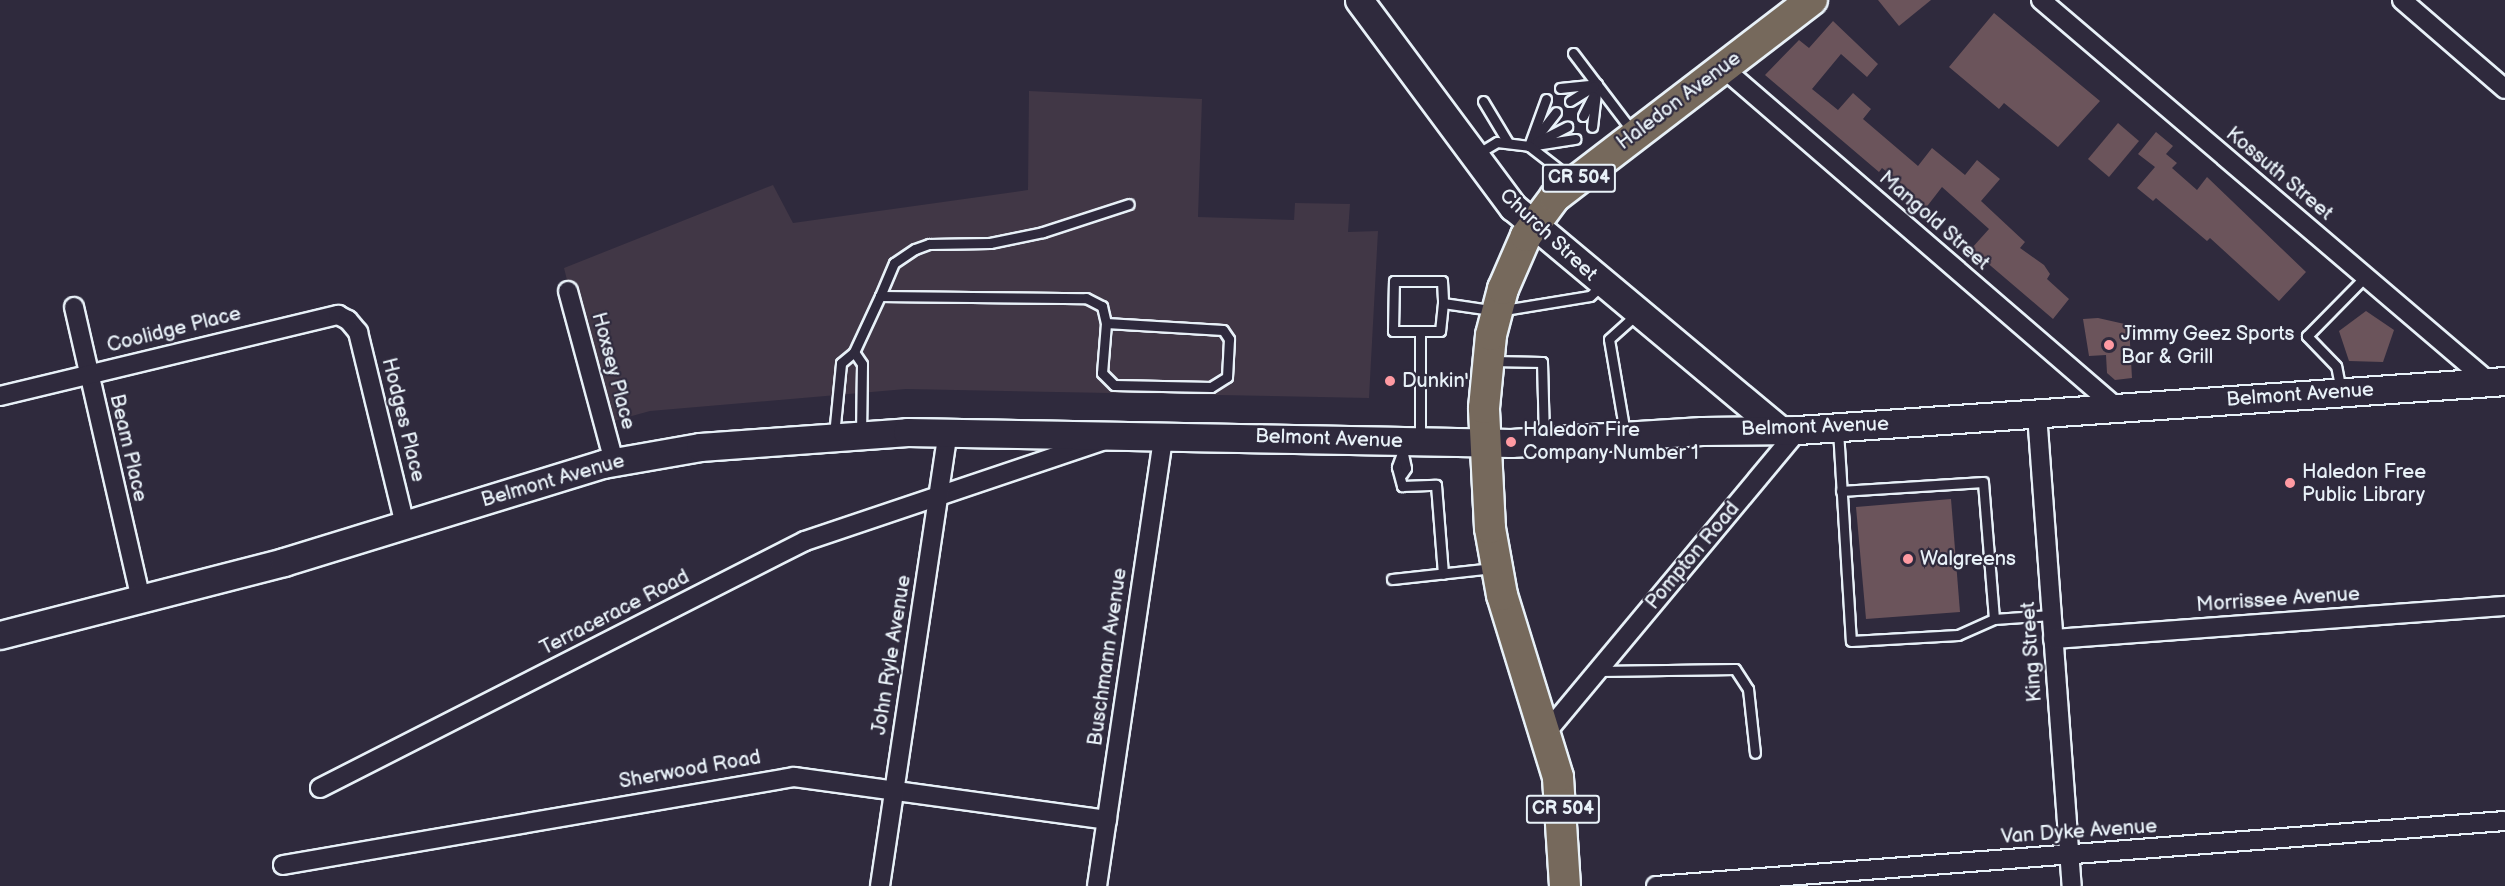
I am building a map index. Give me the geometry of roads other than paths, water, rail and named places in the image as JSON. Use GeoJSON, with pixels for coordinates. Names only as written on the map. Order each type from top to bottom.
{"type":"FeatureCollection","features":[{"type":"Feature","properties":{"kind":"main road","name":"Church Street"},"geometry":{"type":"LineString","coordinates":[[1359,0],[1472,157],[1532,225],[1637,314],[1789,430]]}},
{"type":"Feature","properties":{"kind":"main road","name":"Haledon Avenue"},"geometry":{"type":"LineString","coordinates":[[1485,443],[1488,361],[1498,311],[1532,225],[1574,182],[1812,0]]}},
{"type":"Feature","properties":{"kind":"main road","name":"Belmont Avenue"},"geometry":{"type":"LineString","coordinates":[[0,635],[141,599],[405,525],[614,462],[700,447],[834,436],[948,432],[1164,434],[1408,446],[1838,428],[2497,382]]}},
{"type":"Feature","properties":{"kind":"main road","name":"CR 504"},"geometry":{"type":"LineString","coordinates":[[1485,443],[1496,567],[1563,804],[1565,886]]}},
{"type":"Feature","properties":{"kind":"street","name":"Kossuth Street"},"geometry":{"type":"LineString","coordinates":[[2041,0],[2366,277],[2497,382]]}},
{"type":"Feature","properties":{"kind":"street"},"geometry":{"type":"LineString","coordinates":[[2402,0],[2505,89]]}},
{"type":"Feature","properties":{"kind":"street","name":"Mangold Street"},"geometry":{"type":"LineString","coordinates":[[1722,67],[2117,408]]}},
{"type":"Feature","properties":{"kind":"street","name":"Hoxsey Place"},"geometry":{"type":"LineString","coordinates":[[568,291],[614,462]]}},
{"type":"Feature","properties":{"kind":"street","name":"Beam Place"},"geometry":{"type":"LineString","coordinates":[[74,307],[141,599]]}},
{"type":"Feature","properties":{"kind":"street","name":"Coolidge Place"},"geometry":{"type":"LineString","coordinates":[[0,396],[326,315],[348,320],[356,327]]}},
{"type":"Feature","properties":{"kind":"street","name":"Hodges Place"},"geometry":{"type":"LineString","coordinates":[[356,327],[405,525]]}},
{"type":"Feature","properties":{"kind":"street","name":"King Street"},"geometry":{"type":"LineString","coordinates":[[2037,414],[2072,886]]}},
{"type":"Feature","properties":{"kind":"street","name":"Pompton Road"},"geometry":{"type":"LineString","coordinates":[[1545,734],[1789,430]]}},
{"type":"Feature","properties":{"kind":"street","name":"John Ryle Avenue"},"geometry":{"type":"LineString","coordinates":[[879,886],[948,432]]}},
{"type":"Feature","properties":{"kind":"street","name":"Belmont Avenue"},"geometry":{"type":"LineString","coordinates":[[939,496],[1123,434]]}},
{"type":"Feature","properties":{"kind":"street","name":"Buschmann Avenue"},"geometry":{"type":"LineString","coordinates":[[1097,886],[1164,434]]}},
{"type":"Feature","properties":{"kind":"street","name":"Terracerace Road"},"geometry":{"type":"LineString","coordinates":[[320,788],[805,541],[939,496]]}},
{"type":"Feature","properties":{"kind":"street","name":"Morrissee Avenue"},"geometry":{"type":"LineString","coordinates":[[2053,639],[2505,606]]}},
{"type":"Feature","properties":{"kind":"street","name":"Sherwood Road"},"geometry":{"type":"LineString","coordinates":[[283,865],[775,778],[894,788],[1107,820]]}},
{"type":"Feature","properties":{"kind":"street","name":"Van Dyke Avenue"},"geometry":{"type":"LineString","coordinates":[[1656,886],[2505,821]]}},
{"type":"Feature","properties":{"kind":"lane"},"geometry":{"type":"LineString","coordinates":[[1573,53],[1634,134]]}},
{"type":"Feature","properties":{"kind":"lane"},"geometry":{"type":"LineString","coordinates":[[1560,88],[1597,84]]}},
{"type":"Feature","properties":{"kind":"lane"},"geometry":{"type":"LineString","coordinates":[[1570,101],[1597,84]]}},
{"type":"Feature","properties":{"kind":"lane"},"geometry":{"type":"LineString","coordinates":[[1583,116],[1597,84]]}},
{"type":"Feature","properties":{"kind":"lane"},"geometry":{"type":"LineString","coordinates":[[1592,127],[1597,84]]}},
{"type":"Feature","properties":{"kind":"lane"},"geometry":{"type":"LineString","coordinates":[[1529,146],[1546,99]]}},
{"type":"Feature","properties":{"kind":"lane"},"geometry":{"type":"LineString","coordinates":[[1483,101],[1507,141]]}},
{"type":"Feature","properties":{"kind":"lane"},"geometry":{"type":"LineString","coordinates":[[1529,146],[1556,112]]}},
{"type":"Feature","properties":{"kind":"lane"},"geometry":{"type":"LineString","coordinates":[[1529,146],[1567,128]]}},
{"type":"Feature","properties":{"kind":"lane"},"geometry":{"type":"LineString","coordinates":[[1529,146],[1575,139]]}},
{"type":"Feature","properties":{"kind":"lane"},"geometry":{"type":"LineString","coordinates":[[1472,157],[1507,141],[1529,146],[1561,166],[1574,182]]}},
{"type":"Feature","properties":{"kind":"lane"},"geometry":{"type":"LineString","coordinates":[[834,436],[839,369],[854,352],[894,263],[915,249],[1011,239],[1130,204]]}},
{"type":"Feature","properties":{"kind":"lane"},"geometry":{"type":"LineString","coordinates":[[2342,393],[2336,366],[2307,336],[2366,277]]}},
{"type":"Feature","properties":{"kind":"lane"},"geometry":{"type":"LineString","coordinates":[[1394,281],[1442,281],[1443,303],[1440,331],[1394,331],[1394,281]]}},
{"type":"Feature","properties":{"kind":"lane"},"geometry":{"type":"LineString","coordinates":[[1443,303],[1498,311],[1590,296],[1602,285]]}},
{"type":"Feature","properties":{"kind":"lane"},"geometry":{"type":"LineString","coordinates":[[880,296],[1086,298],[1102,306],[1106,323],[1102,373],[1114,385],[1211,387],[1227,377],[1229,339],[1223,330],[1106,323]]}},
{"type":"Feature","properties":{"kind":"lane"},"geometry":{"type":"LineString","coordinates":[[1625,436],[1609,339],[1637,314]]}},
{"type":"Feature","properties":{"kind":"lane"},"geometry":{"type":"LineString","coordinates":[[1420,331],[1408,446],[1397,467],[1402,474],[1402,486],[1436,485],[1443,574]]}},
{"type":"Feature","properties":{"kind":"lane"},"geometry":{"type":"LineString","coordinates":[[854,352],[862,364],[861,435]]}},
{"type":"Feature","properties":{"kind":"lane"},"geometry":{"type":"LineString","coordinates":[[1488,361],[1542,362],[1544,441]]}},
{"type":"Feature","properties":{"kind":"lane"},"geometry":{"type":"LineString","coordinates":[[1838,428],[1851,640],[1958,635],[1994,619],[2051,615]]}},
{"type":"Feature","properties":{"kind":"lane"},"geometry":{"type":"LineString","coordinates":[[1841,491],[1983,482],[1994,619]]}},
{"type":"Feature","properties":{"kind":"lane"},"geometry":{"type":"LineString","coordinates":[[1392,579],[1496,567]]}},
{"type":"Feature","properties":{"kind":"lane"},"geometry":{"type":"LineString","coordinates":[[1592,677],[1735,669],[1748,689],[1755,753]]}},
{"type":"Feature","properties":{"kind":"place","name":"Jimmy Geez Sports Bar & Grill"},"geometry":{"type":"Point","coordinates":[2109,345]}},
{"type":"Feature","properties":{"kind":"place","name":"Dunkin'"},"geometry":{"type":"Point","coordinates":[1390,381]}},
{"type":"Feature","properties":{"kind":"place","name":"Haledon Fire Company Number 1"},"geometry":{"type":"Point","coordinates":[1511,442]}},
{"type":"Feature","properties":{"kind":"place","name":"Haledon Free Public Library"},"geometry":{"type":"Point","coordinates":[2290,483]}},
{"type":"Feature","properties":{"kind":"place","name":"Walgreens"},"geometry":{"type":"Point","coordinates":[1908,559]}}]}
